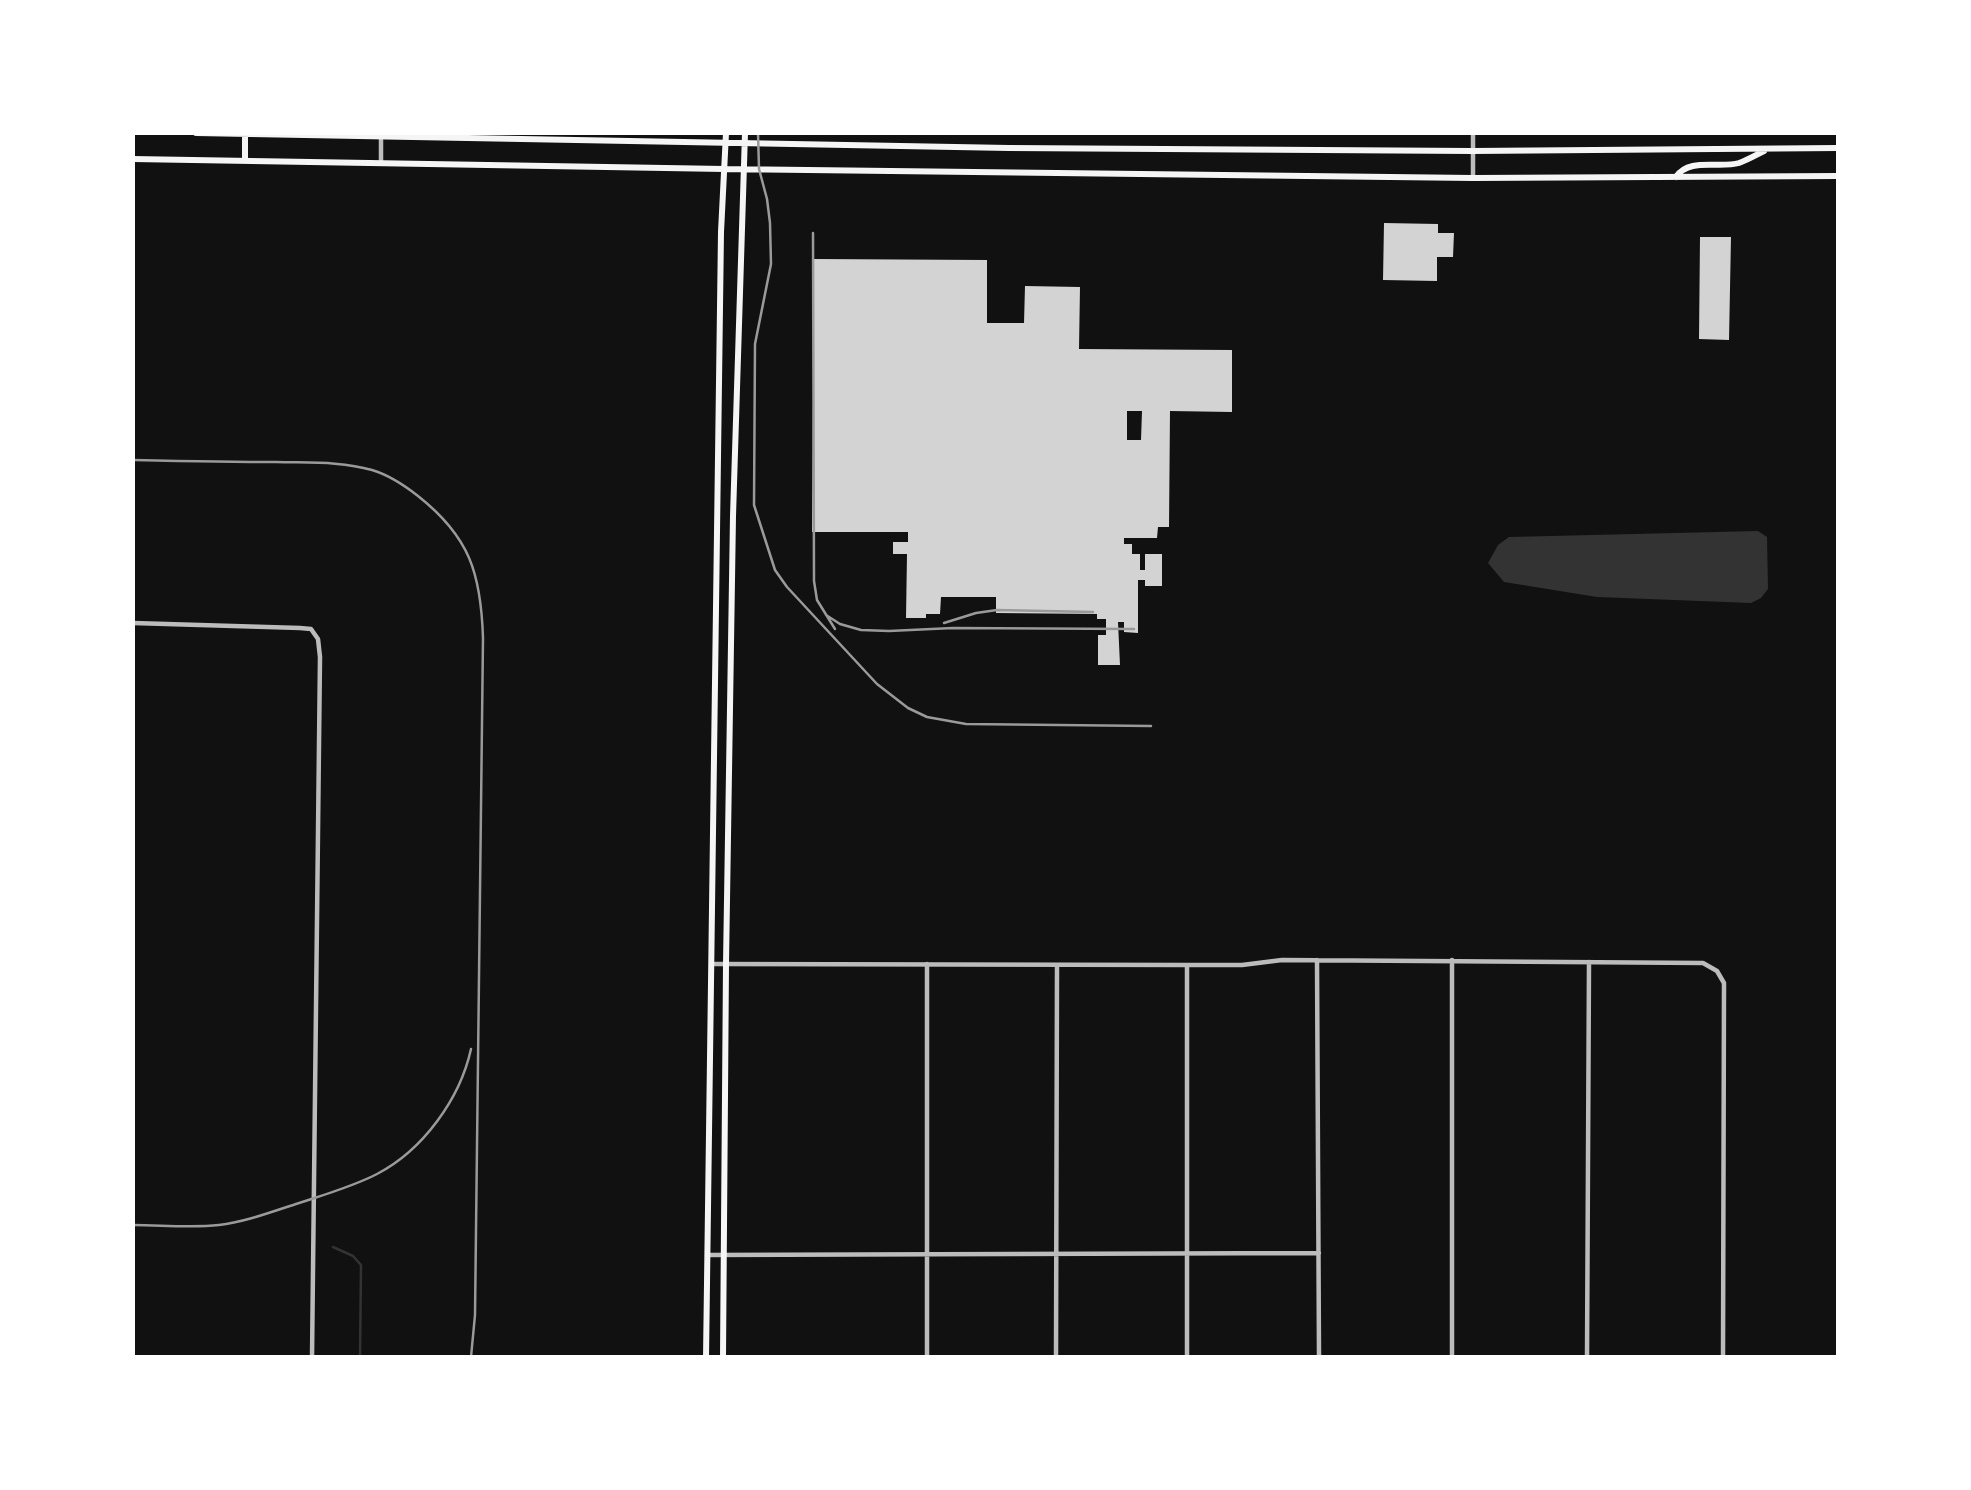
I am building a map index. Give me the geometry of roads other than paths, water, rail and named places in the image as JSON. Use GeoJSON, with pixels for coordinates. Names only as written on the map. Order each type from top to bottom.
{"type":"FeatureCollection","features":[{"type":"Feature","properties":{"kind":"main road"},"geometry":{"type":"LineString","coordinates":[[196,133],[1019,148],[1472,151],[1838,148]]}},
{"type":"Feature","properties":{"kind":"main road"},"geometry":{"type":"LineString","coordinates":[[706,1357],[721,232],[726,133]]}},
{"type":"Feature","properties":{"kind":"main road"},"geometry":{"type":"LineString","coordinates":[[723,1357],[733,529],[745,133]]}},
{"type":"Feature","properties":{"kind":"main road"},"geometry":{"type":"LineString","coordinates":[[245,134],[245,160]]}},
{"type":"Feature","properties":{"kind":"main road"},"geometry":{"type":"LineString","coordinates":[[1676,177],[1688,167],[1737,163],[1769,149]]}},
{"type":"Feature","properties":{"kind":"main road"},"geometry":{"type":"LineString","coordinates":[[133,159],[1473,178],[1838,176]]}},
{"type":"Feature","properties":{"kind":"street"},"geometry":{"type":"LineString","coordinates":[[1473,133],[1473,178]]}},
{"type":"Feature","properties":{"kind":"street"},"geometry":{"type":"LineString","coordinates":[[381,135],[381,162]]}},
{"type":"Feature","properties":{"kind":"street"},"geometry":{"type":"LineString","coordinates":[[133,623],[311,629],[318,639],[320,657],[312,1357]]}},
{"type":"Feature","properties":{"kind":"street"},"geometry":{"type":"LineString","coordinates":[[711,964],[1242,965],[1282,960],[1703,963],[1717,971],[1724,983],[1723,1357]]}},
{"type":"Feature","properties":{"kind":"street"},"geometry":{"type":"LineString","coordinates":[[1317,960],[1319,1357]]}},
{"type":"Feature","properties":{"kind":"street"},"geometry":{"type":"LineString","coordinates":[[1452,960],[1452,1357]]}},
{"type":"Feature","properties":{"kind":"street"},"geometry":{"type":"LineString","coordinates":[[1587,1357],[1589,962]]}},
{"type":"Feature","properties":{"kind":"street"},"geometry":{"type":"LineString","coordinates":[[927,964],[927,1357]]}},
{"type":"Feature","properties":{"kind":"street"},"geometry":{"type":"LineString","coordinates":[[1056,1357],[1057,965]]}},
{"type":"Feature","properties":{"kind":"street"},"geometry":{"type":"LineString","coordinates":[[1187,965],[1187,1357]]}},
{"type":"Feature","properties":{"kind":"street"},"geometry":{"type":"LineString","coordinates":[[706,1255],[1319,1253]]}},
{"type":"Feature","properties":{"kind":"waterway"},"geometry":{"type":"LineString","coordinates":[[333,1247],[353,1256],[361,1265],[360,1357]]}},
{"type":"Feature","properties":{"kind":"railway"},"geometry":{"type":"LineString","coordinates":[[758,133],[759,169],[770,223],[771,264],[755,344],[754,505],[775,570],[787,587],[877,684],[908,708],[927,717],[966,724],[1151,726]]}},
{"type":"Feature","properties":{"kind":"railway"},"geometry":{"type":"LineString","coordinates":[[813,233],[814,581],[817,600],[835,629]]}},
{"type":"Feature","properties":{"kind":"railway"},"geometry":{"type":"LineString","coordinates":[[133,460],[324,463],[372,470],[402,484],[436,511],[450,526],[469,558],[479,595],[483,638],[475,1315],[471,1357]]}},
{"type":"Feature","properties":{"kind":"railway"},"geometry":{"type":"LineString","coordinates":[[944,623],[997,610],[1093,612]]}},
{"type":"Feature","properties":{"kind":"railway"},"geometry":{"type":"LineString","coordinates":[[826,615],[840,624],[861,630],[1134,629]]}},
{"type":"Feature","properties":{"kind":"railway"},"geometry":{"type":"LineString","coordinates":[[133,1225],[198,1226],[238,1222],[358,1183],[377,1174],[410,1151],[437,1121],[458,1086],[471,1049]]}}]}
